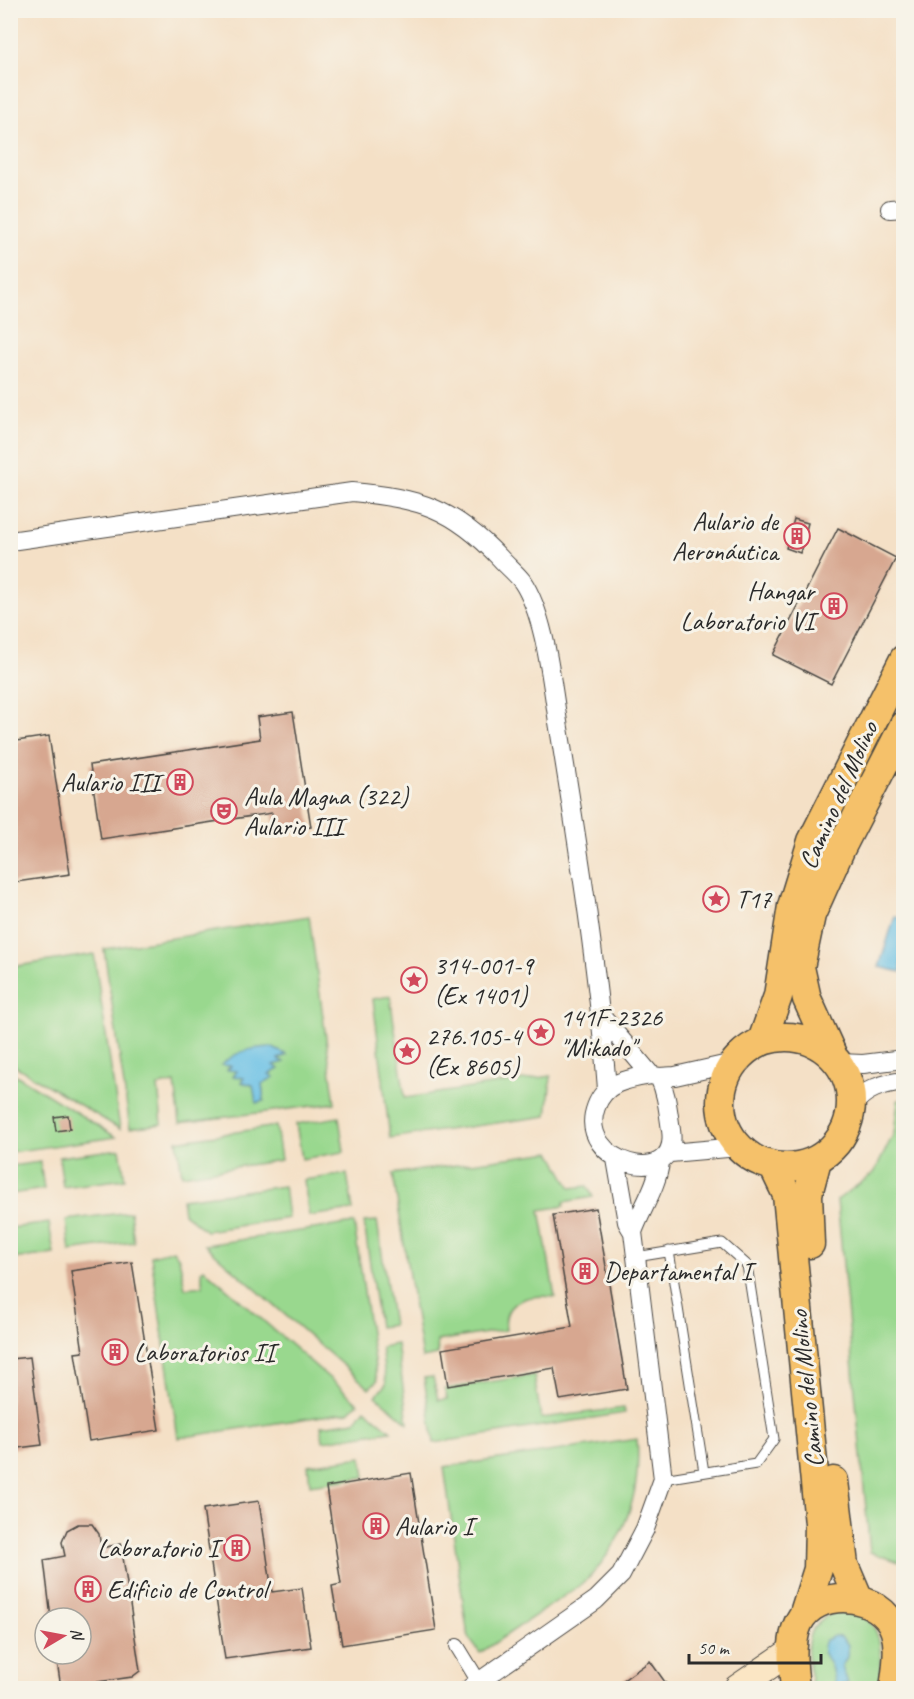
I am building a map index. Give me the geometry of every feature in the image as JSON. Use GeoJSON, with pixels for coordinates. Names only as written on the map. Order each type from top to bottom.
{"type":"FeatureCollection","features":[{"type":"Feature","properties":{"kind":"main road","name":"Camino del Molino"},"geometry":{"type":"LineString","coordinates":[[762,1041],[778,996],[783,947],[792,906],[812,841],[903,659]]}},
{"type":"Feature","properties":{"kind":"main road","name":"Camino del Molino"},"geometry":{"type":"LineString","coordinates":[[836,1059],[807,999],[800,967],[811,915],[841,848],[903,725]]}},
{"type":"Feature","properties":{"kind":"main road"},"geometry":{"type":"LineString","coordinates":[[780,1036],[799,1037],[817,1043],[836,1059],[847,1076],[852,1106],[849,1122],[842,1137],[831,1150],[817,1160],[795,1167],[773,1166],[760,1162],[739,1147],[730,1135],[721,1106],[726,1077],[733,1063],[746,1050],[762,1041],[780,1036]]}},
{"type":"Feature","properties":{"kind":"main road","name":"Camino del Molino"},"geometry":{"type":"LineString","coordinates":[[817,1160],[808,1194],[813,1276],[844,1565],[858,1598]]}},
{"type":"Feature","properties":{"kind":"main road","name":"Camino del Molino"},"geometry":{"type":"LineString","coordinates":[[773,1166],[788,1195],[819,1524],[818,1569],[804,1613],[796,1628],[791,1652]]}},
{"type":"Feature","properties":{"kind":"main road"},"geometry":{"type":"LineString","coordinates":[[804,1613],[831,1598],[858,1598],[896,1611],[895,1634],[899,1664]]}},
{"type":"Feature","properties":{"kind":"main road"},"geometry":{"type":"LineString","coordinates":[[737,1689],[791,1652],[795,1689]]}},
{"type":"Feature","properties":{"kind":"street"},"geometry":{"type":"LineString","coordinates":[[10,541],[352,492],[400,496],[447,514],[479,536],[522,581],[537,618],[547,655],[575,825],[602,1017],[607,1089]]}},
{"type":"Feature","properties":{"kind":"street"},"geometry":{"type":"LineString","coordinates":[[602,1017],[666,1090],[673,1143],[633,1232]]}},
{"type":"Feature","properties":{"kind":"street"},"geometry":{"type":"LineString","coordinates":[[836,1059],[863,1064],[903,1059]]}},
{"type":"Feature","properties":{"kind":"street"},"geometry":{"type":"LineString","coordinates":[[733,1063],[675,1076],[655,1076],[618,1082],[607,1089],[599,1099],[593,1123],[596,1138],[604,1150],[616,1159],[652,1165],[665,1157],[739,1147]]}},
{"type":"Feature","properties":{"kind":"street"},"geometry":{"type":"LineString","coordinates":[[852,1106],[861,1094],[870,1089],[882,1084],[903,1081]]}},
{"type":"Feature","properties":{"kind":"street"},"geometry":{"type":"LineString","coordinates":[[457,1646],[474,1685],[596,1600],[621,1575],[645,1529],[663,1479],[633,1232],[627,1222],[616,1159]]}},
{"type":"Feature","properties":{"kind":"lane"},"geometry":{"type":"LineString","coordinates":[[636,1257],[722,1243],[747,1264],[774,1439],[756,1464],[663,1479]]}},
{"type":"Feature","properties":{"kind":"lane"},"geometry":{"type":"LineString","coordinates":[[669,1251],[704,1472]]}},
{"type":"Feature","properties":{"kind":"green space"},"geometry":{"type":"Polygon","coordinates":[[[309,916],[335,1103],[180,1123],[175,1083],[158,1086],[162,1124],[130,1128],[104,949],[309,916]],[[286,1055],[222,1065],[231,1066],[228,1070],[238,1071],[234,1075],[245,1078],[242,1082],[253,1085],[264,1101],[262,1084],[268,1074],[279,1069],[274,1065],[283,1062],[277,1059],[286,1055]]]}},
{"type":"Feature","properties":{"kind":"green space"},"geometry":{"type":"Polygon","coordinates":[[[94,954],[120,1129],[15,1066],[10,1052],[11,967],[94,954]]]}},
{"type":"Feature","properties":{"kind":"green space"},"geometry":{"type":"Polygon","coordinates":[[[390,996],[405,1098],[551,1076],[547,1116],[390,1138],[373,999],[390,996]]]}},
{"type":"Feature","properties":{"kind":"green space"},"geometry":{"type":"Polygon","coordinates":[[[11,1072],[116,1137],[11,1152],[11,1072]]]}},
{"type":"Feature","properties":{"kind":"green space"},"geometry":{"type":"Polygon","coordinates":[[[898,1100],[903,1100],[904,1561],[899,1562],[870,1552],[837,1200],[874,1173],[894,1133],[898,1100]]]}},
{"type":"Feature","properties":{"kind":"green space"},"geometry":{"type":"Polygon","coordinates":[[[339,1117],[344,1152],[302,1159],[296,1124],[339,1117]]]}},
{"type":"Feature","properties":{"kind":"green space"},"geometry":{"type":"Polygon","coordinates":[[[276,1126],[281,1160],[182,1175],[177,1141],[276,1126]]]}},
{"type":"Feature","properties":{"kind":"green space"},"geometry":{"type":"Polygon","coordinates":[[[120,1149],[125,1179],[63,1187],[59,1157],[120,1149]]]}},
{"type":"Feature","properties":{"kind":"green space"},"geometry":{"type":"Polygon","coordinates":[[[551,1152],[571,1188],[587,1186],[593,1197],[564,1202],[564,1206],[540,1210],[555,1297],[528,1298],[520,1301],[508,1311],[506,1330],[437,1341],[438,1355],[422,1358],[393,1174],[551,1152]]]}},
{"type":"Feature","properties":{"kind":"green space"},"geometry":{"type":"Polygon","coordinates":[[[40,1162],[44,1189],[11,1194],[11,1166],[40,1162]]]}},
{"type":"Feature","properties":{"kind":"green space"},"geometry":{"type":"Polygon","coordinates":[[[347,1174],[353,1210],[309,1216],[304,1180],[347,1174]]]}},
{"type":"Feature","properties":{"kind":"green space"},"geometry":{"type":"Polygon","coordinates":[[[284,1186],[288,1218],[206,1231],[184,1213],[182,1199],[284,1186]]]}},
{"type":"Feature","properties":{"kind":"green space"},"geometry":{"type":"Polygon","coordinates":[[[130,1212],[134,1242],[70,1251],[66,1220],[130,1212]]]}},
{"type":"Feature","properties":{"kind":"green space"},"geometry":{"type":"Polygon","coordinates":[[[377,1221],[393,1325],[379,1327],[364,1222],[377,1221]]]}},
{"type":"Feature","properties":{"kind":"green space"},"geometry":{"type":"Polygon","coordinates":[[[49,1223],[54,1254],[11,1259],[11,1228],[49,1223]]]}},
{"type":"Feature","properties":{"kind":"green space"},"geometry":{"type":"Polygon","coordinates":[[[354,1223],[377,1381],[369,1388],[205,1245],[354,1223]]]}},
{"type":"Feature","properties":{"kind":"green space"},"geometry":{"type":"Polygon","coordinates":[[[173,1250],[179,1258],[185,1288],[203,1286],[201,1271],[204,1269],[358,1403],[349,1412],[178,1438],[151,1256],[173,1250]]]}},
{"type":"Feature","properties":{"kind":"green space"},"geometry":{"type":"Polygon","coordinates":[[[397,1344],[408,1423],[376,1396],[386,1384],[381,1347],[397,1344]]]}},
{"type":"Feature","properties":{"kind":"green space"},"geometry":{"type":"Polygon","coordinates":[[[534,1375],[541,1418],[624,1408],[625,1413],[434,1443],[424,1378],[433,1377],[438,1400],[447,1399],[445,1389],[534,1375]]]}},
{"type":"Feature","properties":{"kind":"green space"},"geometry":{"type":"Polygon","coordinates":[[[365,1409],[391,1431],[323,1441],[321,1426],[355,1421],[365,1409]]]}},
{"type":"Feature","properties":{"kind":"green space"},"geometry":{"type":"Polygon","coordinates":[[[637,1439],[638,1459],[633,1498],[628,1516],[611,1550],[586,1581],[480,1653],[468,1637],[444,1467],[637,1439]]]}},
{"type":"Feature","properties":{"kind":"green space"},"geometry":{"type":"Polygon","coordinates":[[[362,1457],[365,1477],[310,1485],[308,1465],[362,1457]]]}},
{"type":"Feature","properties":{"kind":"green space"},"geometry":{"type":"Polygon","coordinates":[[[839,1611],[866,1619],[874,1627],[880,1648],[880,1688],[812,1688],[808,1652],[811,1632],[816,1624],[839,1611]]]}},
{"type":"Feature","properties":{"kind":"water"},"geometry":{"type":"Polygon","coordinates":[[[895,916],[903,920],[901,972],[879,967],[895,916]]]}},
{"type":"Feature","properties":{"kind":"water"},"geometry":{"type":"Polygon","coordinates":[[[271,1047],[287,1055],[278,1059],[284,1062],[274,1065],[279,1069],[269,1074],[274,1077],[262,1084],[264,1101],[256,1103],[253,1085],[241,1082],[244,1078],[233,1076],[237,1071],[227,1070],[231,1066],[221,1065],[232,1056],[244,1051],[271,1047]]]}},
{"type":"Feature","properties":{"kind":"water"},"geometry":{"type":"Polygon","coordinates":[[[834,1636],[841,1637],[848,1645],[847,1657],[842,1666],[848,1683],[835,1687],[831,1667],[823,1648],[825,1640],[834,1636]]]}},
{"type":"Feature","properties":{"kind":"building","name":"Aulario de Aeronáutica"},"geometry":{"type":"Polygon","coordinates":[[[794,519],[808,523],[800,553],[786,548],[794,519]]]}},
{"type":"Feature","properties":{"kind":"building","name":"Hangar Laboratorio VI"},"geometry":{"type":"Polygon","coordinates":[[[838,528],[896,558],[831,684],[773,655],[838,528]]]}},
{"type":"Feature","properties":{"kind":"building","name":"Aulario III"},"geometry":{"type":"Polygon","coordinates":[[[293,712],[311,827],[275,832],[272,813],[101,839],[90,765],[260,739],[257,717],[293,712]]]}},
{"type":"Feature","properties":{"kind":"building"},"geometry":{"type":"Polygon","coordinates":[[[49,736],[70,874],[10,883],[10,742],[49,736]]]}},
{"type":"Feature","properties":{"kind":"building"},"geometry":{"type":"Polygon","coordinates":[[[68,1115],[70,1129],[56,1131],[54,1117],[68,1115]]]}},
{"type":"Feature","properties":{"kind":"building","name":"Departamental I"},"geometry":{"type":"Polygon","coordinates":[[[596,1208],[627,1389],[560,1400],[554,1368],[448,1386],[442,1349],[572,1327],[553,1215],[596,1208]]]}},
{"type":"Feature","properties":{"kind":"building","name":"Laboratorios II"},"geometry":{"type":"Polygon","coordinates":[[[132,1262],[159,1430],[89,1441],[75,1353],[83,1352],[71,1271],[132,1262]]]}},
{"type":"Feature","properties":{"kind":"building"},"geometry":{"type":"Polygon","coordinates":[[[30,1357],[42,1445],[10,1449],[10,1359],[30,1357]]]}},
{"type":"Feature","properties":{"kind":"building","name":"Aulario I"},"geometry":{"type":"Polygon","coordinates":[[[411,1473],[436,1630],[342,1645],[332,1586],[341,1584],[326,1487],[411,1473]]]}},
{"type":"Feature","properties":{"kind":"building","name":"Laboratorio I"},"geometry":{"type":"Polygon","coordinates":[[[259,1501],[272,1592],[302,1588],[311,1647],[225,1659],[203,1509],[259,1501]]]}},
{"type":"Feature","properties":{"kind":"building","name":"Edificio de Control"},"geometry":{"type":"Polygon","coordinates":[[[78,1524],[92,1524],[99,1534],[101,1548],[121,1544],[140,1671],[132,1677],[70,1686],[60,1681],[58,1666],[93,1666],[93,1606],[50,1606],[44,1560],[65,1556],[62,1542],[67,1530],[78,1524]]]}},
{"type":"Feature","properties":{"kind":"building"},"geometry":{"type":"Polygon","coordinates":[[[650,1661],[670,1689],[611,1689],[650,1661]]]}},
{"type":"Feature","properties":{"kind":"place","name":"Aulario de Aeronáutica"},"geometry":{"type":"Point","coordinates":[797,536]}},
{"type":"Feature","properties":{"kind":"place","name":"Hangar Laboratorio VI"},"geometry":{"type":"Point","coordinates":[834,606]}},
{"type":"Feature","properties":{"kind":"place","name":"Aulario III"},"geometry":{"type":"Point","coordinates":[180,782]}},
{"type":"Feature","properties":{"kind":"place","name":"Aula Magna (322) Aulario III"},"geometry":{"type":"Point","coordinates":[224,811]}},
{"type":"Feature","properties":{"kind":"place","name":"T17"},"geometry":{"type":"Point","coordinates":[716,899]}},
{"type":"Feature","properties":{"kind":"place","name":"314-001-9 (Ex 1401)"},"geometry":{"type":"Point","coordinates":[414,980]}},
{"type":"Feature","properties":{"kind":"place","name":"141F-2326 \"Mikado\""},"geometry":{"type":"Point","coordinates":[541,1032]}},
{"type":"Feature","properties":{"kind":"place","name":"276.105-4 (Ex 8605)"},"geometry":{"type":"Point","coordinates":[407,1051]}},
{"type":"Feature","properties":{"kind":"place","name":"Departamental I"},"geometry":{"type":"Point","coordinates":[585,1271]}},
{"type":"Feature","properties":{"kind":"place","name":"Laboratorios II"},"geometry":{"type":"Point","coordinates":[115,1352]}},
{"type":"Feature","properties":{"kind":"place","name":"Aulario I"},"geometry":{"type":"Point","coordinates":[376,1526]}},
{"type":"Feature","properties":{"kind":"place","name":"Laboratorio I"},"geometry":{"type":"Point","coordinates":[237,1548]}},
{"type":"Feature","properties":{"kind":"place","name":"Edificio de Control"},"geometry":{"type":"Point","coordinates":[88,1589]}}]}
